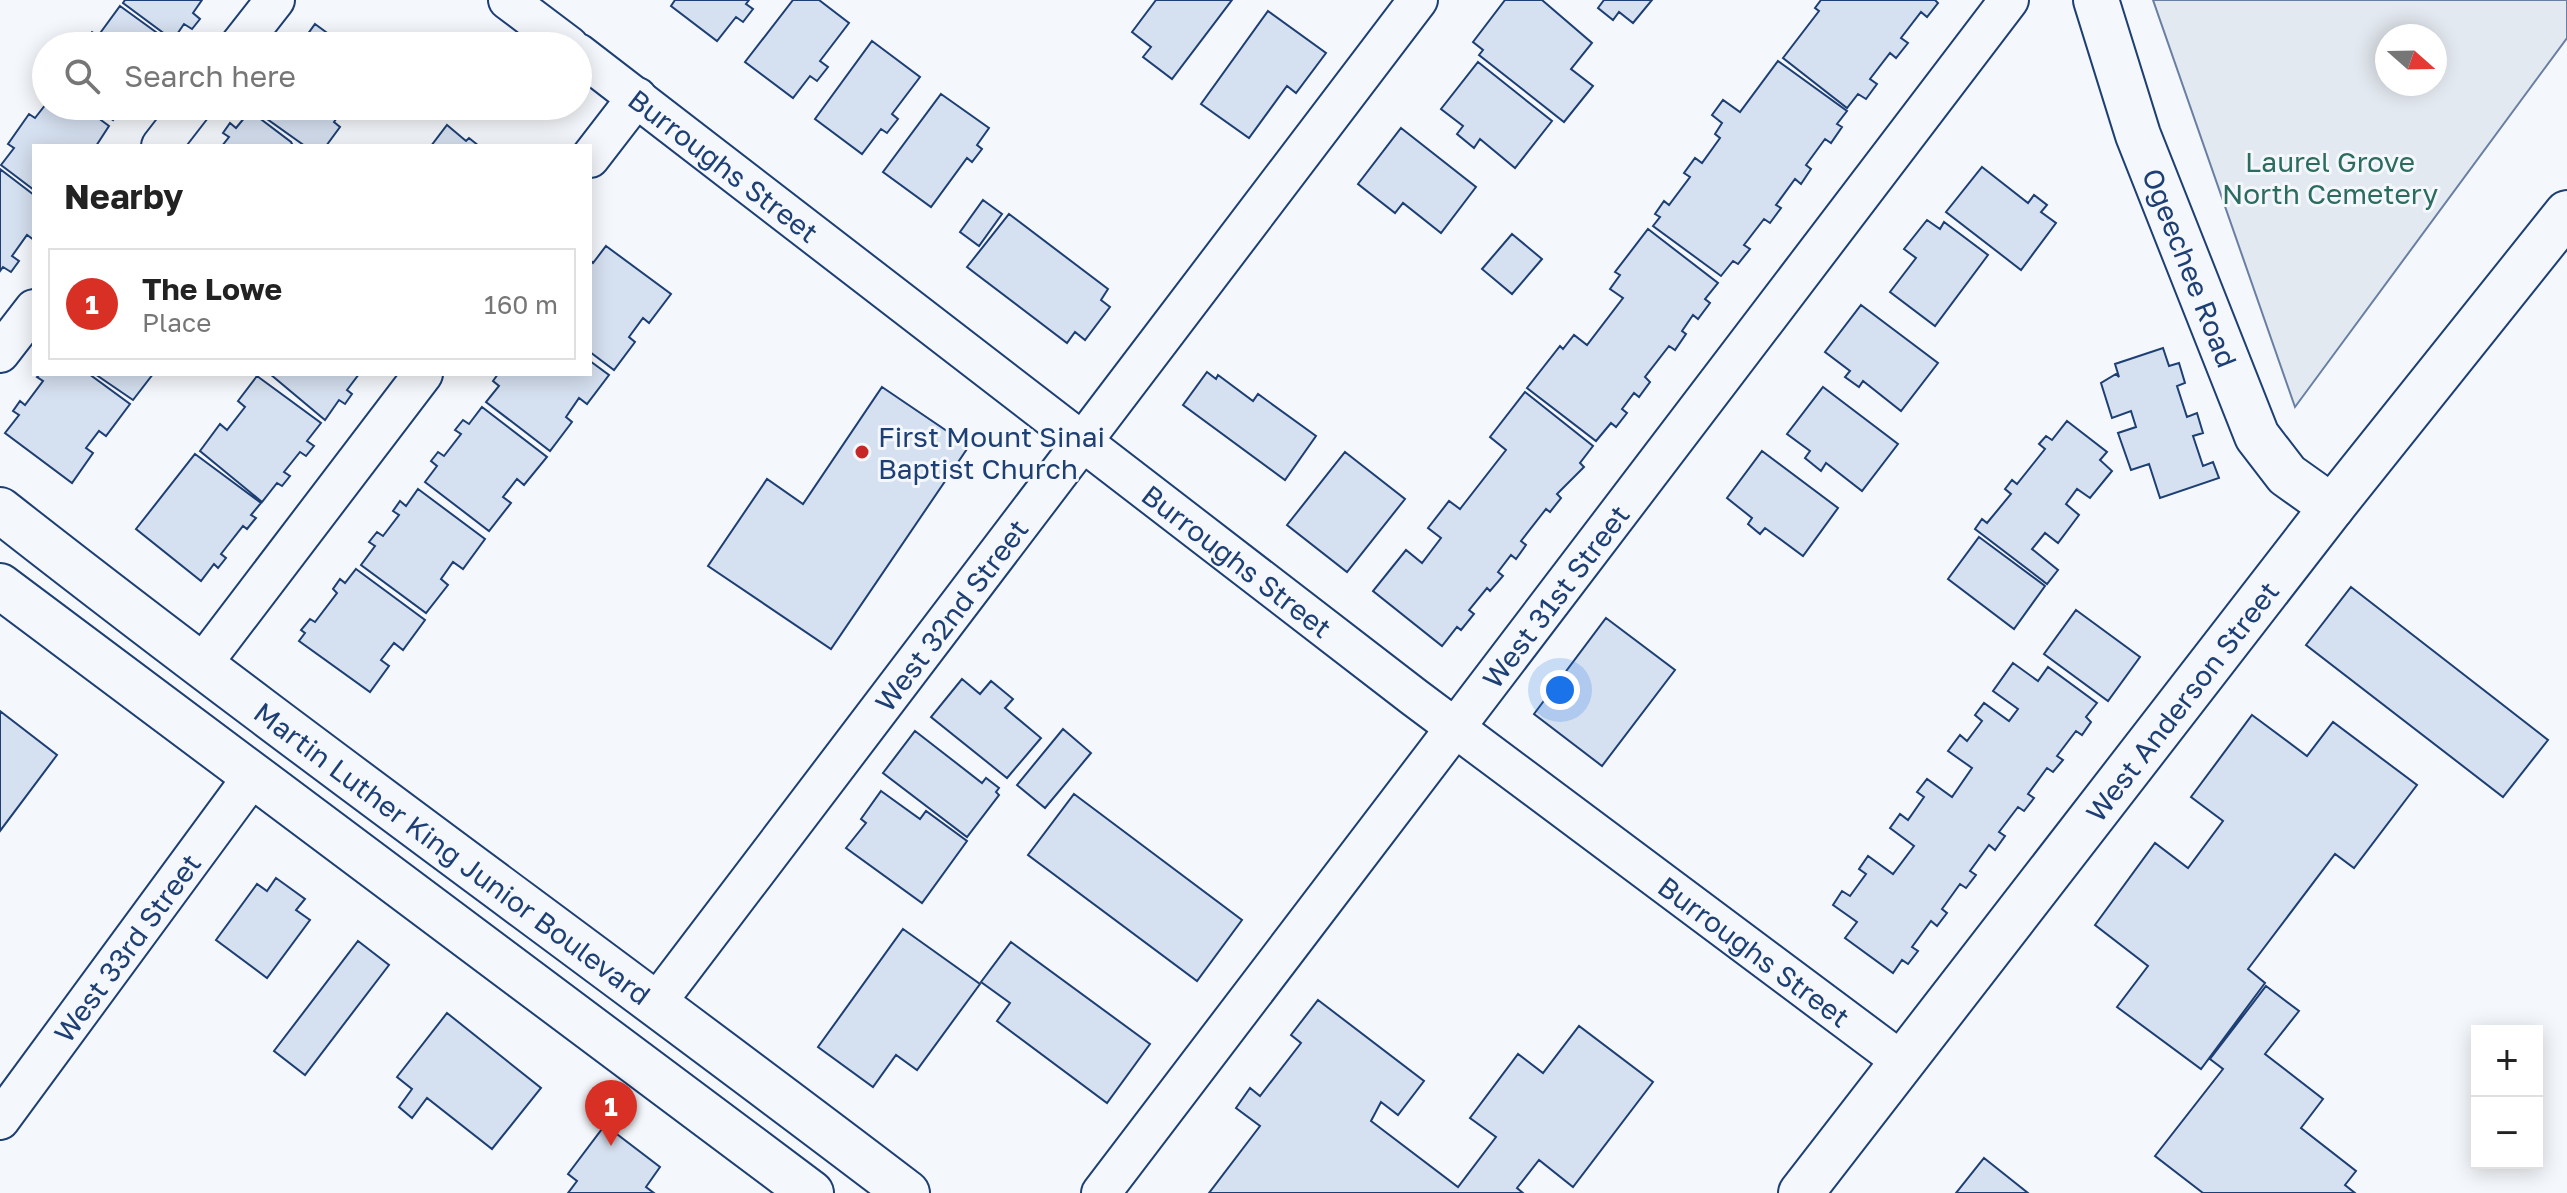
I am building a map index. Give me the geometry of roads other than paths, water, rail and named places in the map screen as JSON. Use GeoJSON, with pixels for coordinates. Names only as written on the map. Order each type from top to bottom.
{"type":"FeatureCollection","features":[{"type":"Feature","properties":{"kind":"main road","name":"Ogeechee Road"},"geometry":{"type":"LineString","coordinates":[[2096,0],[2138,135],[2257,436],[2287,475],[2332,507]]}},
{"type":"Feature","properties":{"kind":"main road","name":"West Anderson Street"},"geometry":{"type":"LineString","coordinates":[[1801,1193],[1900,1060],[2332,507],[2567,213]]}},
{"type":"Feature","properties":{"kind":"main road","name":"Martin Luther King Junior Boulevard"},"geometry":{"type":"LineString","coordinates":[[0,510],[200,667],[657,1002],[907,1193]]}},
{"type":"Feature","properties":{"kind":"main road","name":"Martin Luther King Junior Boulevard"},"geometry":{"type":"LineString","coordinates":[[0,586],[811,1193]]}},
{"type":"Feature","properties":{"kind":"street"},"geometry":{"type":"LineString","coordinates":[[250,32],[275,0]]}},
{"type":"Feature","properties":{"kind":"street"},"geometry":{"type":"LineString","coordinates":[[508,0],[550,32]]}},
{"type":"Feature","properties":{"kind":"street","name":"West 31st Street"},"geometry":{"type":"LineString","coordinates":[[1101,1193],[2009,0]]}},
{"type":"Feature","properties":{"kind":"street","name":"West 32nd Street"},"geometry":{"type":"LineString","coordinates":[[657,1002],[1083,440],[1402,6]]}},
{"type":"Feature","properties":{"kind":"street","name":"Burroughs Street"},"geometry":{"type":"LineString","coordinates":[[592,63],[1455,728],[1900,1060]]}},
{"type":"Feature","properties":{"kind":"street"},"geometry":{"type":"LineString","coordinates":[[592,155],[637,97]]}},
{"type":"Feature","properties":{"kind":"street"},"geometry":{"type":"LineString","coordinates":[[163,144],[181,120]]}},
{"type":"Feature","properties":{"kind":"street"},"geometry":{"type":"LineString","coordinates":[[0,353],[32,312]]}},
{"type":"Feature","properties":{"kind":"street"},"geometry":{"type":"LineString","coordinates":[[200,667],[421,376]]}},
{"type":"Feature","properties":{"kind":"street","name":"West 33rd Street"},"geometry":{"type":"LineString","coordinates":[[0,1120],[253,776]]}},
{"type":"Feature","properties":{"kind":"place","name":"First Mount Sinai Baptist Church"},"geometry":{"type":"Point","coordinates":[862,452]}},
{"type":"Feature","properties":{"kind":"place","name":"The Lowe"},"geometry":{"type":"Point","coordinates":[611,1146]}},
{"type":"Feature","properties":{"kind":"park label","name":"Laurel Grove North Cemetery"},"geometry":{"type":"Point","coordinates":[2330,177]}}]}
